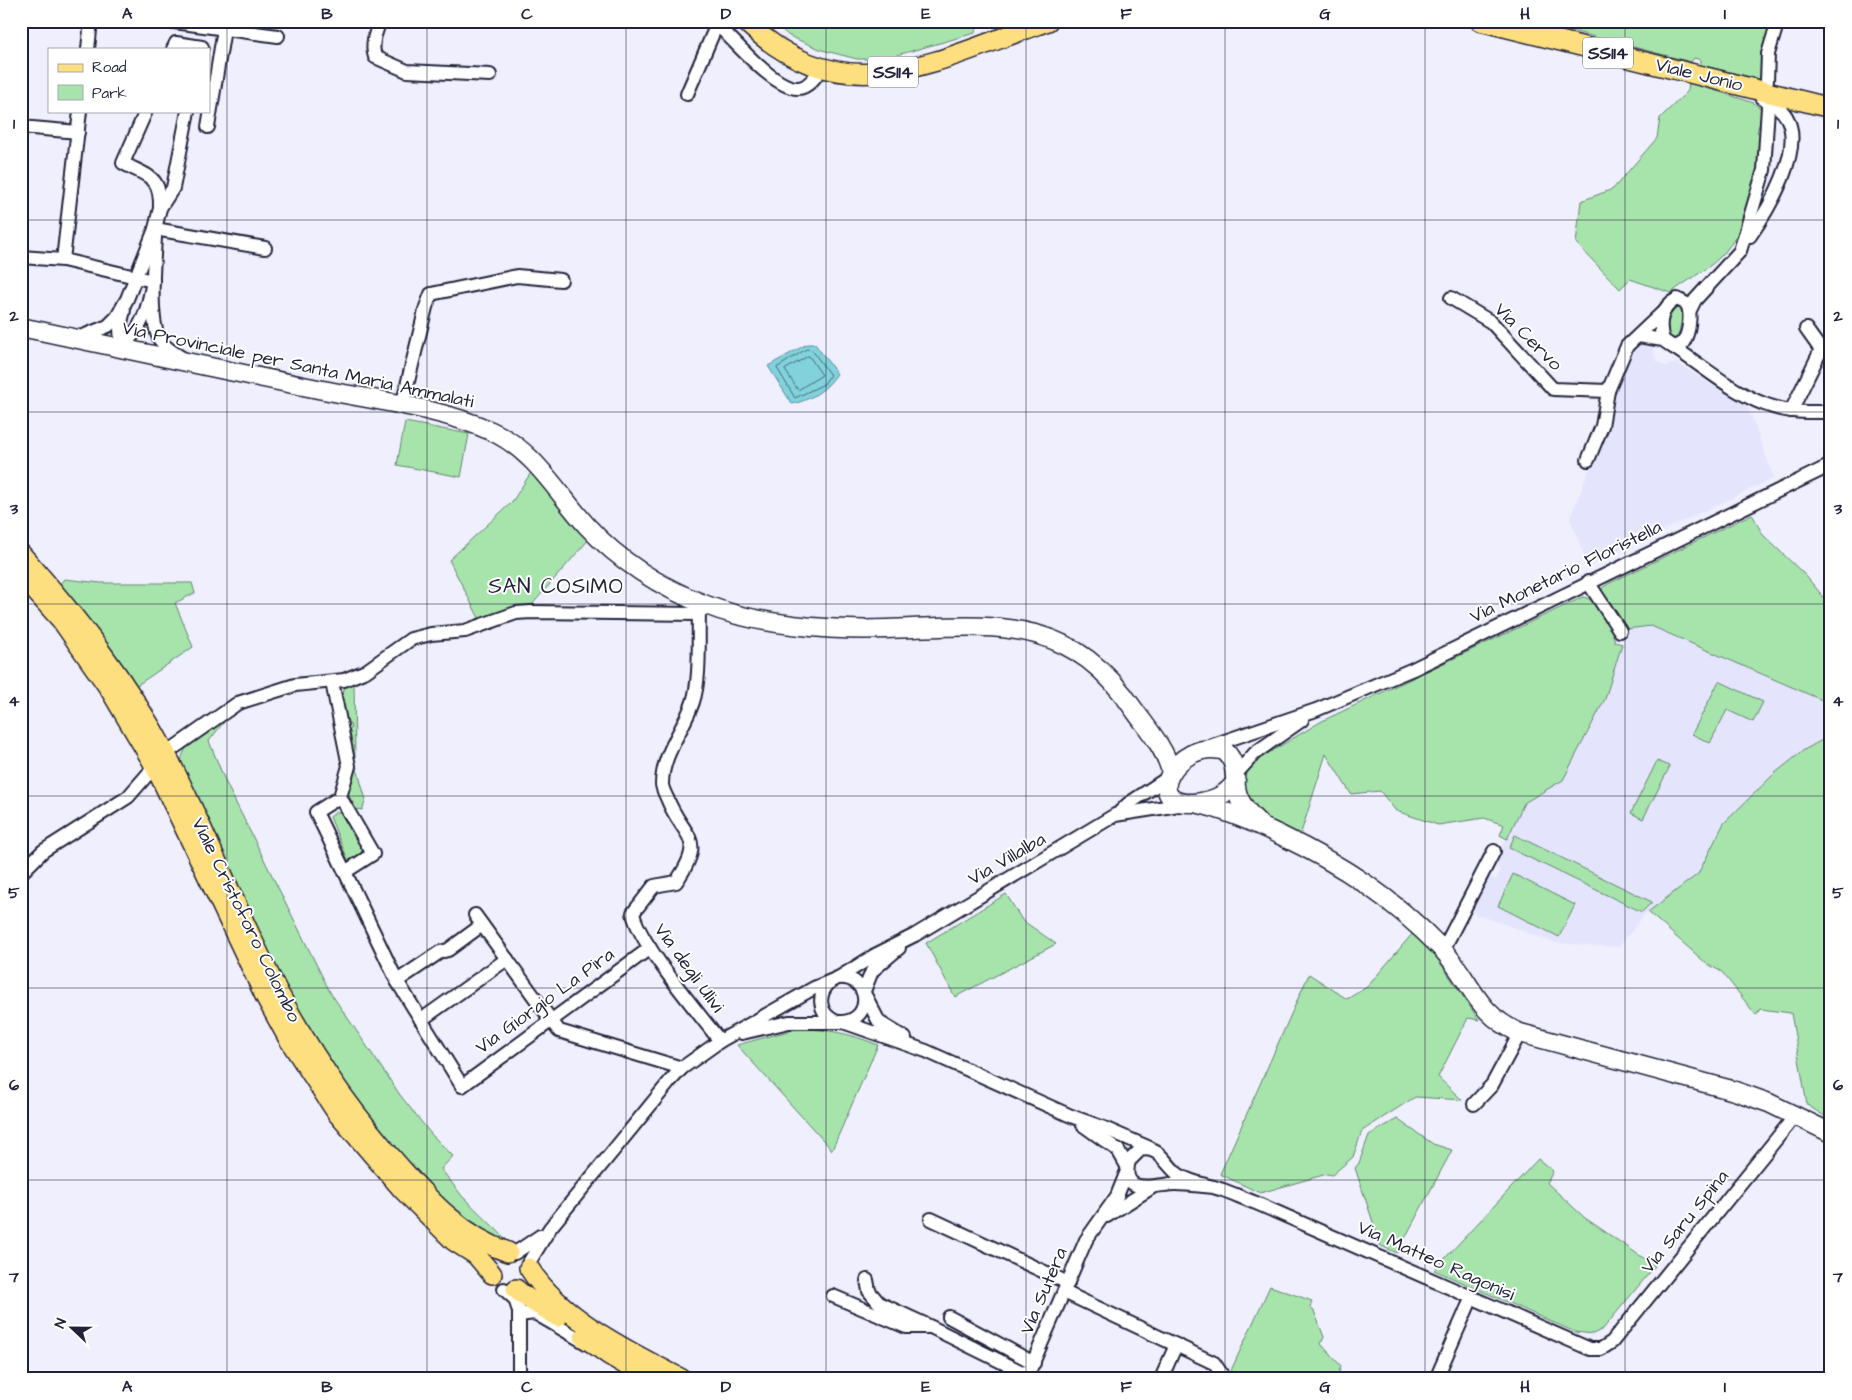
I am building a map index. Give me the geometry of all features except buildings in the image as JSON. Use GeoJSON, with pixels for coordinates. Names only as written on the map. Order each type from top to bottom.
{"type":"FeatureCollection","features":[{"type":"Feature","properties":{"kind":"main road","name":"SS114"},"geometry":{"type":"LineString","coordinates":[[745,21],[774,47],[802,62],[821,69],[845,74],[897,72],[926,65],[1048,21]]}},
{"type":"Feature","properties":{"kind":"main road","name":"Viale Jonio"},"geometry":{"type":"LineString","coordinates":[[1480,21],[1831,108]]}},
{"type":"Feature","properties":{"kind":"main road","name":"Viale Cristoforo Colombo"},"geometry":{"type":"LineString","coordinates":[[21,554],[74,615],[120,678],[276,989],[322,1067],[383,1148],[435,1205],[468,1232],[488,1245],[520,1259]]}},
{"type":"Feature","properties":{"kind":"main road","name":"Viale Cristoforo Colombo"},"geometry":{"type":"LineString","coordinates":[[21,574],[62,621],[160,760],[265,996],[288,1038],[311,1074],[337,1112],[403,1190],[454,1241],[476,1255],[492,1274],[494,1280],[516,1300]]}},
{"type":"Feature","properties":{"kind":"main road"},"geometry":{"type":"LineString","coordinates":[[492,1274],[496,1259],[520,1259]]}},
{"type":"Feature","properties":{"kind":"main road"},"geometry":{"type":"LineString","coordinates":[[520,1259],[526,1282],[516,1300],[544,1306],[609,1356],[650,1379]]}},
{"type":"Feature","properties":{"kind":"main road"},"geometry":{"type":"LineString","coordinates":[[520,1259],[547,1293],[608,1339],[682,1379]]}},
{"type":"Feature","properties":{"kind":"street"},"geometry":{"type":"LineString","coordinates":[[88,48],[91,21]]}},
{"type":"Feature","properties":{"kind":"street"},"geometry":{"type":"LineString","coordinates":[[167,21],[204,24],[224,29],[278,36]]}},
{"type":"Feature","properties":{"kind":"street"},"geometry":{"type":"LineString","coordinates":[[380,21],[373,38],[372,48],[374,57],[407,71],[490,75]]}},
{"type":"Feature","properties":{"kind":"street"},"geometry":{"type":"LineString","coordinates":[[1767,81],[1768,54],[1778,21]]}},
{"type":"Feature","properties":{"kind":"street"},"geometry":{"type":"LineString","coordinates":[[687,94],[715,23],[766,72],[790,86],[798,88],[807,85],[821,69]]}},
{"type":"Feature","properties":{"kind":"street"},"geometry":{"type":"LineString","coordinates":[[208,128],[224,29]]}},
{"type":"Feature","properties":{"kind":"street"},"geometry":{"type":"LineString","coordinates":[[174,48],[176,43],[201,48]]}},
{"type":"Feature","properties":{"kind":"street"},"geometry":{"type":"LineString","coordinates":[[1701,364],[1690,349],[1687,336],[1690,310],[1711,282],[1740,251],[1773,198],[1790,153],[1793,135],[1787,117],[1778,107],[1737,84]]}},
{"type":"Feature","properties":{"kind":"street"},"geometry":{"type":"LineString","coordinates":[[1740,251],[1764,170],[1768,107]]}},
{"type":"Feature","properties":{"kind":"street"},"geometry":{"type":"LineString","coordinates":[[64,260],[80,112]]}},
{"type":"Feature","properties":{"kind":"street"},"geometry":{"type":"LineString","coordinates":[[121,348],[120,327],[134,277],[155,229],[160,208],[161,191],[156,181],[123,163],[146,112]]}},
{"type":"Feature","properties":{"kind":"street"},"geometry":{"type":"LineString","coordinates":[[160,208],[173,188],[188,112]]}},
{"type":"Feature","properties":{"kind":"street"},"geometry":{"type":"LineString","coordinates":[[21,127],[78,132]]}},
{"type":"Feature","properties":{"kind":"street"},"geometry":{"type":"LineString","coordinates":[[155,229],[265,248]]}},
{"type":"Feature","properties":{"kind":"street"},"geometry":{"type":"LineString","coordinates":[[155,229],[153,281],[156,332],[161,342],[191,362]]}},
{"type":"Feature","properties":{"kind":"street"},"geometry":{"type":"LineString","coordinates":[[21,257],[64,260],[153,281]]}},
{"type":"Feature","properties":{"kind":"street"},"geometry":{"type":"LineString","coordinates":[[402,406],[426,307],[432,294],[518,276],[561,280]]}},
{"type":"Feature","properties":{"kind":"street"},"geometry":{"type":"LineString","coordinates":[[121,348],[138,330],[147,313],[153,281]]}},
{"type":"Feature","properties":{"kind":"street"},"geometry":{"type":"LineString","coordinates":[[1588,460],[1602,426],[1608,391],[1627,346],[1664,311],[1668,304],[1711,282]]}},
{"type":"Feature","properties":{"kind":"street","name":"Via Cervo"},"geometry":{"type":"LineString","coordinates":[[1451,298],[1491,322],[1554,389],[1608,391]]}},
{"type":"Feature","properties":{"kind":"street"},"geometry":{"type":"LineString","coordinates":[[78,338],[108,326],[117,317],[128,299]]}},
{"type":"Feature","properties":{"kind":"street"},"geometry":{"type":"LineString","coordinates":[[1678,299],[1687,304],[1690,310]]}},
{"type":"Feature","properties":{"kind":"street"},"geometry":{"type":"LineString","coordinates":[[1664,311],[1660,330],[1668,343],[1729,385],[1772,407],[1791,411],[1831,412]]}},
{"type":"Feature","properties":{"kind":"street","name":"Via Provinciale per Santa Maria Ammalati"},"geometry":{"type":"LineString","coordinates":[[21,327],[402,406],[461,420],[491,430],[513,443],[531,458],[576,514],[614,552],[702,609],[804,626],[853,629],[974,624],[1026,631],[1048,637],[1075,651],[1105,672],[1123,693],[1169,762],[1168,775]]}},
{"type":"Feature","properties":{"kind":"street"},"geometry":{"type":"LineString","coordinates":[[1791,411],[1821,350],[1806,329]]}},
{"type":"Feature","properties":{"kind":"street"},"geometry":{"type":"LineString","coordinates":[[1638,336],[1668,343],[1683,343],[1687,336]]}},
{"type":"Feature","properties":{"kind":"street","name":"Via Monetario Floristella"},"geometry":{"type":"LineString","coordinates":[[1316,710],[1413,668],[1831,465]]}},
{"type":"Feature","properties":{"kind":"street"},"geometry":{"type":"LineString","coordinates":[[1588,582],[1620,631]]}},
{"type":"Feature","properties":{"kind":"street"},"geometry":{"type":"LineString","coordinates":[[21,874],[43,851],[128,797],[160,760],[238,703],[295,685],[344,680],[366,670],[411,639],[431,634],[465,631],[524,612],[611,614],[702,609]]}},
{"type":"Feature","properties":{"kind":"street","name":"Via degli Ulivi"},"geometry":{"type":"LineString","coordinates":[[520,1259],[550,1228],[682,1068],[720,1041],[650,948],[636,926],[633,913],[654,886],[676,882],[688,866],[692,850],[691,838],[669,803],[662,786],[670,748],[681,730],[693,701],[702,609]]}},
{"type":"Feature","properties":{"kind":"street"},"geometry":{"type":"LineString","coordinates":[[332,682],[349,766],[340,797],[316,812],[397,981],[421,1020],[507,959]]}},
{"type":"Feature","properties":{"kind":"street"},"geometry":{"type":"LineString","coordinates":[[1118,814],[1128,804],[1198,750],[1250,734],[1316,710]]}},
{"type":"Feature","properties":{"kind":"street"},"geometry":{"type":"LineString","coordinates":[[1118,814],[1190,804],[1223,795],[1255,753],[1316,710]]}},
{"type":"Feature","properties":{"kind":"street"},"geometry":{"type":"LineString","coordinates":[[1148,730],[1175,750],[1225,751],[1234,762],[1240,800],[1248,813],[1262,826]]}},
{"type":"Feature","properties":{"kind":"street"},"geometry":{"type":"LineString","coordinates":[[1168,775],[1167,792],[1176,802],[1210,806],[1262,826],[1355,874],[1404,912],[1443,950],[1486,1011],[1504,1026],[1520,1033],[1735,1092],[1768,1103],[1831,1133]]}},
{"type":"Feature","properties":{"kind":"street"},"geometry":{"type":"LineString","coordinates":[[340,797],[373,854],[347,876]]}},
{"type":"Feature","properties":{"kind":"street","name":"Via Villalba"},"geometry":{"type":"LineString","coordinates":[[914,935],[1118,814]]}},
{"type":"Feature","properties":{"kind":"street"},"geometry":{"type":"LineString","coordinates":[[1443,950],[1494,851]]}},
{"type":"Feature","properties":{"kind":"street"},"geometry":{"type":"LineString","coordinates":[[397,981],[440,952],[448,950],[478,920],[559,1031],[682,1068]]}},
{"type":"Feature","properties":{"kind":"street"},"geometry":{"type":"LineString","coordinates":[[720,1041],[914,935]]}},
{"type":"Feature","properties":{"kind":"street"},"geometry":{"type":"LineString","coordinates":[[732,1035],[789,1022],[852,1020],[862,1012],[865,1004],[864,993],[872,971],[914,935]]}},
{"type":"Feature","properties":{"kind":"street","name":"Via Giorgio La Pira"},"geometry":{"type":"LineString","coordinates":[[421,1020],[462,1086],[650,948]]}},
{"type":"Feature","properties":{"kind":"street"},"geometry":{"type":"LineString","coordinates":[[926,1051],[879,1022],[864,993],[851,979],[834,980],[822,992],[821,1005],[827,1016],[926,1051],[1071,1116],[1155,1150],[1182,1177],[1214,1187]]}},
{"type":"Feature","properties":{"kind":"street"},"geometry":{"type":"LineString","coordinates":[[1474,1104],[1492,1085],[1520,1033]]}},
{"type":"Feature","properties":{"kind":"street"},"geometry":{"type":"LineString","coordinates":[[1071,1116],[1118,1150],[1131,1180],[1138,1186],[1154,1187],[1176,1184],[1214,1187]]}},
{"type":"Feature","properties":{"kind":"street","name":"Via Saru Spina"},"geometry":{"type":"LineString","coordinates":[[1601,1349],[1612,1342],[1795,1116]]}},
{"type":"Feature","properties":{"kind":"street"},"geometry":{"type":"LineString","coordinates":[[1127,1169],[1135,1153],[1145,1149],[1155,1150]]}},
{"type":"Feature","properties":{"kind":"street"},"geometry":{"type":"LineString","coordinates":[[1100,1220],[1154,1187],[1166,1174],[1166,1162]]}},
{"type":"Feature","properties":{"kind":"street","name":"Via Sutera"},"geometry":{"type":"LineString","coordinates":[[1027,1377],[1086,1240],[1117,1196],[1127,1169]]}},
{"type":"Feature","properties":{"kind":"street","name":"Via Matteo Ragonisi"},"geometry":{"type":"LineString","coordinates":[[1214,1187],[1256,1203],[1590,1349],[1601,1349]]}},
{"type":"Feature","properties":{"kind":"street"},"geometry":{"type":"LineString","coordinates":[[931,1219],[1214,1363],[1221,1373],[1220,1379]]}},
{"type":"Feature","properties":{"kind":"street"},"geometry":{"type":"LineString","coordinates":[[867,1280],[868,1291],[880,1303],[1027,1377]]}},
{"type":"Feature","properties":{"kind":"street"},"geometry":{"type":"LineString","coordinates":[[833,1296],[906,1327],[931,1327]]}},
{"type":"Feature","properties":{"kind":"street"},"geometry":{"type":"LineString","coordinates":[[1436,1379],[1472,1297]]}},
{"type":"Feature","properties":{"kind":"street"},"geometry":{"type":"LineString","coordinates":[[516,1300],[519,1379]]}},
{"type":"Feature","properties":{"kind":"street"},"geometry":{"type":"LineString","coordinates":[[949,1317],[1034,1363]]}},
{"type":"Feature","properties":{"kind":"street"},"geometry":{"type":"LineString","coordinates":[[1161,1379],[1176,1345]]}},
{"type":"Feature","properties":{"kind":"shaded area"},"geometry":{"type":"Polygon","coordinates":[[[1635,343],[1644,343],[1652,347],[1656,360],[1665,366],[1677,363],[1748,407],[1774,478],[1588,566],[1570,518],[1607,425],[1616,376],[1635,343]]]}},
{"type":"Feature","properties":{"kind":"shaded area"},"geometry":{"type":"Polygon","coordinates":[[[1651,626],[1831,704],[1831,735],[1804,750],[1774,774],[1724,823],[1698,874],[1643,916],[1619,947],[1555,943],[1476,914],[1471,907],[1487,876],[1496,880],[1500,871],[1495,860],[1524,803],[1541,794],[1617,663],[1626,629],[1651,626]]]}},
{"type":"Feature","properties":{"kind":"green space"},"geometry":{"type":"Polygon","coordinates":[[[772,21],[980,21],[975,33],[883,59],[857,59],[822,50],[789,36],[772,21]]]}},
{"type":"Feature","properties":{"kind":"green space"},"geometry":{"type":"Polygon","coordinates":[[[1534,21],[1782,21],[1767,81],[1701,65],[1701,60],[1694,58],[1691,62],[1534,21]]]}},
{"type":"Feature","properties":{"kind":"green space"},"geometry":{"type":"Polygon","coordinates":[[[1689,82],[1754,103],[1764,111],[1764,125],[1759,125],[1757,132],[1764,136],[1759,168],[1746,215],[1731,244],[1720,257],[1709,267],[1671,293],[1630,279],[1620,289],[1576,243],[1581,201],[1613,189],[1657,138],[1660,118],[1688,91],[1689,82]]]}},
{"type":"Feature","properties":{"kind":"green space"},"geometry":{"type":"Polygon","coordinates":[[[1677,306],[1683,311],[1679,334],[1674,340],[1668,332],[1666,322],[1670,313],[1677,306]]]}},
{"type":"Feature","properties":{"kind":"green space"},"geometry":{"type":"Polygon","coordinates":[[[405,422],[469,434],[461,477],[397,465],[405,422]]]}},
{"type":"Feature","properties":{"kind":"green space"},"geometry":{"type":"Polygon","coordinates":[[[532,471],[590,538],[530,607],[481,622],[449,560],[512,502],[532,471]]]}},
{"type":"Feature","properties":{"kind":"green space"},"geometry":{"type":"Polygon","coordinates":[[[1752,514],[1763,535],[1805,575],[1831,606],[1831,704],[1651,626],[1626,629],[1602,596],[1602,588],[1608,584],[1752,514]]]}},
{"type":"Feature","properties":{"kind":"green space"},"geometry":{"type":"Polygon","coordinates":[[[64,579],[101,583],[192,583],[195,593],[175,603],[193,647],[136,686],[88,618],[60,584],[64,579]]]}},
{"type":"Feature","properties":{"kind":"green space"},"geometry":{"type":"Polygon","coordinates":[[[1583,597],[1589,599],[1599,608],[1608,622],[1615,642],[1622,644],[1605,699],[1563,780],[1524,803],[1507,839],[1500,835],[1504,825],[1484,818],[1438,825],[1396,811],[1380,791],[1351,794],[1326,754],[1300,836],[1262,819],[1248,805],[1243,778],[1252,763],[1322,721],[1583,597]]]}},
{"type":"Feature","properties":{"kind":"green space"},"geometry":{"type":"Polygon","coordinates":[[[354,680],[355,762],[366,800],[362,810],[356,809],[347,792],[353,768],[348,730],[351,729],[350,723],[346,724],[342,699],[348,684],[354,680]]]}},
{"type":"Feature","properties":{"kind":"green space"},"geometry":{"type":"Polygon","coordinates":[[[1719,681],[1763,702],[1753,722],[1727,710],[1710,743],[1692,734],[1719,681]]]}},
{"type":"Feature","properties":{"kind":"green space"},"geometry":{"type":"Polygon","coordinates":[[[231,713],[209,741],[226,783],[330,992],[400,1095],[431,1134],[453,1156],[441,1169],[462,1196],[510,1243],[497,1242],[439,1199],[354,1101],[282,987],[181,767],[185,749],[191,742],[198,735],[231,713]]]}},
{"type":"Feature","properties":{"kind":"green space"},"geometry":{"type":"Polygon","coordinates":[[[1831,735],[1831,1120],[1807,1105],[1791,1013],[1760,1009],[1756,1015],[1722,972],[1707,964],[1648,912],[1698,874],[1724,823],[1774,774],[1804,750],[1831,735]]]}},
{"type":"Feature","properties":{"kind":"green space"},"geometry":{"type":"Polygon","coordinates":[[[1657,761],[1670,766],[1643,819],[1631,813],[1657,761]]]}},
{"type":"Feature","properties":{"kind":"green space"},"geometry":{"type":"Polygon","coordinates":[[[336,812],[341,812],[345,815],[363,848],[359,857],[348,860],[330,817],[336,812]]]}},
{"type":"Feature","properties":{"kind":"green space"},"geometry":{"type":"Polygon","coordinates":[[[1515,835],[1652,902],[1642,912],[1509,848],[1515,835]]]}},
{"type":"Feature","properties":{"kind":"green space"},"geometry":{"type":"Polygon","coordinates":[[[1513,874],[1575,905],[1559,937],[1498,906],[1513,874]]]}},
{"type":"Feature","properties":{"kind":"green space"},"geometry":{"type":"Polygon","coordinates":[[[1006,894],[1022,920],[1056,944],[955,997],[926,943],[1006,894]]]}},
{"type":"Feature","properties":{"kind":"green space"},"geometry":{"type":"Polygon","coordinates":[[[1413,933],[1437,958],[1479,1020],[1468,1018],[1438,1077],[1462,1100],[1415,1097],[1362,1131],[1353,1157],[1332,1175],[1327,1174],[1260,1193],[1220,1174],[1309,974],[1347,999],[1367,987],[1413,933]]]}},
{"type":"Feature","properties":{"kind":"green space"},"geometry":{"type":"Polygon","coordinates":[[[796,1029],[838,1032],[878,1045],[832,1150],[737,1045],[796,1029]]]}},
{"type":"Feature","properties":{"kind":"green space"},"geometry":{"type":"Polygon","coordinates":[[[1397,1119],[1433,1144],[1452,1150],[1397,1253],[1381,1246],[1355,1168],[1359,1163],[1369,1135],[1397,1119]]]}},
{"type":"Feature","properties":{"kind":"green space"},"geometry":{"type":"Polygon","coordinates":[[[1538,1159],[1553,1171],[1547,1183],[1585,1218],[1655,1266],[1603,1329],[1593,1334],[1575,1332],[1434,1270],[1538,1159]]]}},
{"type":"Feature","properties":{"kind":"green space"},"geometry":{"type":"Polygon","coordinates":[[[1270,1286],[1312,1301],[1310,1308],[1314,1311],[1324,1337],[1321,1344],[1341,1366],[1337,1379],[1227,1379],[1270,1286]]]}},
{"type":"Feature","properties":{"kind":"water"},"geometry":{"type":"Polygon","coordinates":[[[807,344],[815,344],[837,374],[818,393],[806,400],[792,404],[768,366],[807,344]]]}},
{"type":"Feature","properties":{"kind":"district","name":"SAN COSIMO"},"geometry":{"type":"Point","coordinates":[556,586]}}]}
